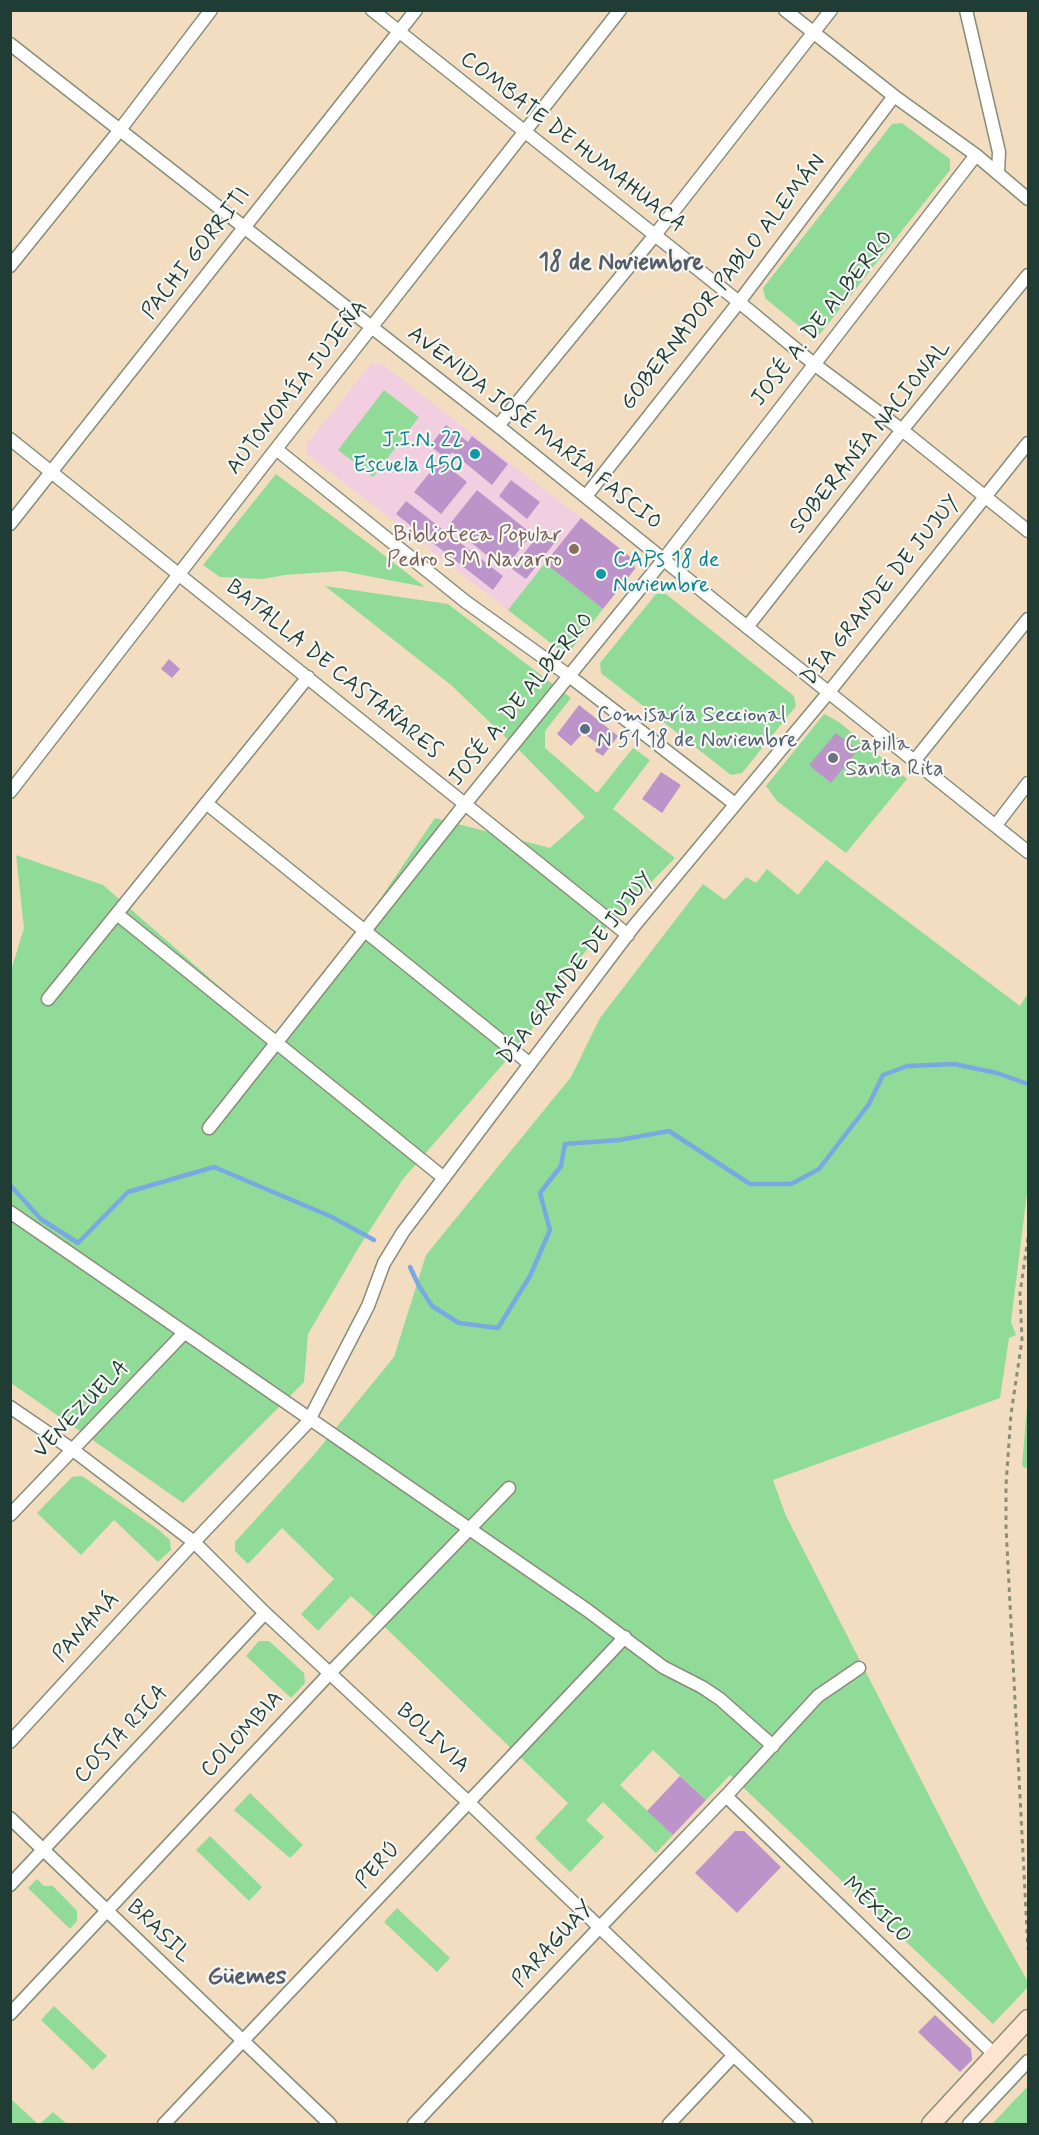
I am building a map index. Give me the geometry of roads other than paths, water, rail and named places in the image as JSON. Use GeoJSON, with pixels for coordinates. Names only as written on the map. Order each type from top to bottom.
{"type":"FeatureCollection","features":[{"type":"Feature","properties":{"kind":"street"},"geometry":{"type":"LineString","coordinates":[[10,266],[119,131],[211,10]]}},
{"type":"Feature","properties":{"kind":"street","name":"COMBATE DE HUMAHUACA"},"geometry":{"type":"LineString","coordinates":[[372,10],[814,364],[902,430],[1029,531]]}},
{"type":"Feature","properties":{"kind":"street","name":"PACHI GORRITI"},"geometry":{"type":"LineString","coordinates":[[10,524],[416,10]]}},
{"type":"Feature","properties":{"kind":"street","name":"AUTONOMÍA JUJEÑA"},"geometry":{"type":"LineString","coordinates":[[10,792],[620,10]]}},
{"type":"Feature","properties":{"kind":"street"},"geometry":{"type":"LineString","coordinates":[[785,10],[894,96],[976,155],[1029,199]]}},
{"type":"Feature","properties":{"kind":"street"},"geometry":{"type":"LineString","coordinates":[[498,426],[655,235],[831,10]]}},
{"type":"Feature","properties":{"kind":"street"},"geometry":{"type":"LineString","coordinates":[[966,10],[999,152],[998,173]]}},
{"type":"Feature","properties":{"kind":"street","name":"AVENIDA JOSÉ MARÍA FASCIO"},"geometry":{"type":"LineString","coordinates":[[10,44],[498,426],[1029,852]]}},
{"type":"Feature","properties":{"kind":"street","name":"GOBERNADOR PABLO ALEMÁN"},"geometry":{"type":"LineString","coordinates":[[586,496],[739,302],[894,96]]}},
{"type":"Feature","properties":{"kind":"street","name":"JOSÉ A. DE ALBERRO"},"geometry":{"type":"LineString","coordinates":[[208,1128],[568,675],[664,559],[976,155]]}},
{"type":"Feature","properties":{"kind":"street","name":"SOBERANÍA NACIONAL"},"geometry":{"type":"LineString","coordinates":[[747,627],[902,430],[1029,275]]}},
{"type":"Feature","properties":{"kind":"street","name":"BATALLA DE CASTAÑARES"},"geometry":{"type":"LineString","coordinates":[[10,439],[628,935]]}},
{"type":"Feature","properties":{"kind":"street","name":"DÍA GRANDE DE JUJUY"},"geometry":{"type":"LineString","coordinates":[[194,1542],[310,1419],[368,1306],[384,1263],[403,1232],[628,935],[829,692],[1029,443]]}},
{"type":"Feature","properties":{"kind":"street"},"geometry":{"type":"LineString","coordinates":[[276,449],[466,602],[568,675],[735,804]]}},
{"type":"Feature","properties":{"kind":"street"},"geometry":{"type":"LineString","coordinates":[[915,760],[1029,619]]}},
{"type":"Feature","properties":{"kind":"street"},"geometry":{"type":"LineString","coordinates":[[48,999],[308,677]]}},
{"type":"Feature","properties":{"kind":"street"},"geometry":{"type":"LineString","coordinates":[[996,825],[1029,783]]}},
{"type":"Feature","properties":{"kind":"street"},"geometry":{"type":"LineString","coordinates":[[206,803],[530,1064]]}},
{"type":"Feature","properties":{"kind":"street"},"geometry":{"type":"LineString","coordinates":[[117,914],[444,1179]]}},
{"type":"Feature","properties":{"kind":"street"},"geometry":{"type":"LineString","coordinates":[[10,1212],[470,1529],[663,1667],[720,1699],[773,1746]]}},
{"type":"Feature","properties":{"kind":"street","name":"VENEZUELA"},"geometry":{"type":"LineString","coordinates":[[10,1515],[184,1333]]}},
{"type":"Feature","properties":{"kind":"street","name":"BOLIVIA"},"geometry":{"type":"LineString","coordinates":[[10,1407],[73,1450],[194,1542],[265,1613],[806,2124]]}},
{"type":"Feature","properties":{"kind":"street","name":"COLOMBIA"},"geometry":{"type":"LineString","coordinates":[[10,2014],[330,1673],[509,1488]]}},
{"type":"Feature","properties":{"kind":"street","name":"PANAMÁ"},"geometry":{"type":"LineString","coordinates":[[10,1742],[194,1542]]}},
{"type":"Feature","properties":{"kind":"street","name":"COSTA RICA"},"geometry":{"type":"LineString","coordinates":[[10,1885],[265,1613]]}},
{"type":"Feature","properties":{"kind":"street","name":"PERÚ"},"geometry":{"type":"LineString","coordinates":[[164,2124],[243,2043],[624,1637]]}},
{"type":"Feature","properties":{"kind":"street","name":"PARAGUAY"},"geometry":{"type":"LineString","coordinates":[[414,2124],[818,1696],[859,1668]]}},
{"type":"Feature","properties":{"kind":"street","name":"MÉXICO"},"geometry":{"type":"LineString","coordinates":[[726,1796],[996,2056]]}},
{"type":"Feature","properties":{"kind":"street","name":"BRASIL"},"geometry":{"type":"LineString","coordinates":[[10,1818],[330,2124]]}},
{"type":"Feature","properties":{"kind":"street"},"geometry":{"type":"LineString","coordinates":[[931,2124],[1029,2019]]}},
{"type":"Feature","properties":{"kind":"street"},"geometry":{"type":"LineString","coordinates":[[669,2124],[733,2056]]}},
{"type":"Feature","properties":{"kind":"street"},"geometry":{"type":"LineString","coordinates":[[969,2124],[1029,2061]]}},
{"type":"Feature","properties":{"kind":"waterway"},"geometry":{"type":"LineString","coordinates":[[410,1267],[432,1306],[459,1323],[498,1328],[530,1276],[550,1230],[540,1193],[561,1166],[565,1144],[619,1140],[669,1131],[750,1184],[791,1184],[819,1169],[869,1104],[883,1075],[907,1066],[954,1064],[997,1073],[1028,1084]]}},
{"type":"Feature","properties":{"kind":"waterway"},"geometry":{"type":"LineString","coordinates":[[10,1185],[41,1219],[78,1243],[128,1192],[214,1167],[332,1217],[374,1240]]}},
{"type":"Feature","properties":{"kind":"place","name":"J.I.N. 22 Escuela 450"},"geometry":{"type":"Point","coordinates":[475,454]}},
{"type":"Feature","properties":{"kind":"place","name":"Biblioteca Popular Pedro S M Navarro"},"geometry":{"type":"Point","coordinates":[574,549]}},
{"type":"Feature","properties":{"kind":"place","name":"CAPs 18 de Noviembre"},"geometry":{"type":"Point","coordinates":[601,574]}},
{"type":"Feature","properties":{"kind":"place","name":"Comisaría Seccional N 51 18 de Noviembre"},"geometry":{"type":"Point","coordinates":[585,729]}},
{"type":"Feature","properties":{"kind":"place","name":"Capilla Santa Rita"},"geometry":{"type":"Point","coordinates":[833,758]}},
{"type":"Feature","properties":{"kind":"district","name":"18 de Noviembre"},"geometry":{"type":"Point","coordinates":[621,264]}},
{"type":"Feature","properties":{"kind":"district","name":"Güemes"},"geometry":{"type":"Point","coordinates":[247,1978]}}]}
